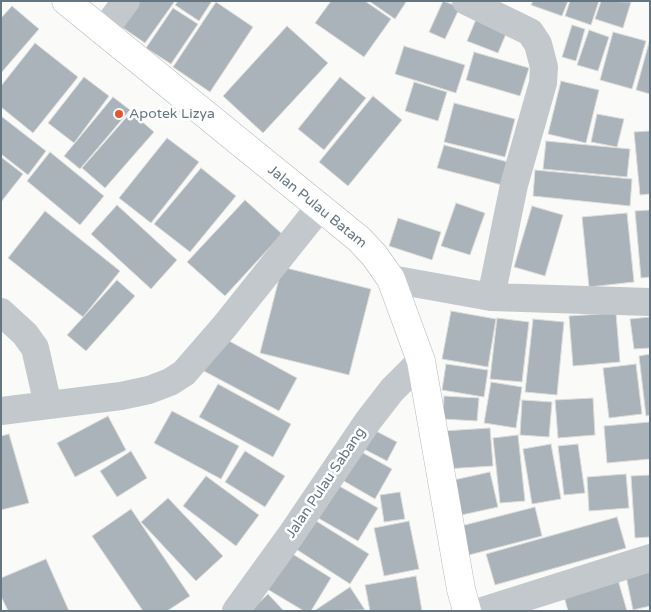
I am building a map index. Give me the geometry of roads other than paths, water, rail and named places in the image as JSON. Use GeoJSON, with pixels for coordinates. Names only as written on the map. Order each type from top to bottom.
{"type":"FeatureCollection","features":[{"type":"Feature","properties":{"kind":"highway","name":"Jalan Pulau Batam"},"geometry":{"type":"LineString","coordinates":[[66,1],[359,239],[374,254],[391,279],[421,361],[461,589],[467,611]]}},
{"type":"Feature","properties":{"kind":"street"},"geometry":{"type":"LineString","coordinates":[[103,32],[126,1]]}},
{"type":"Feature","properties":{"kind":"street"},"geometry":{"type":"LineString","coordinates":[[466,1],[530,32],[538,44],[544,67],[543,83],[514,185],[491,297]]}},
{"type":"Feature","properties":{"kind":"street"},"geometry":{"type":"LineString","coordinates":[[1,411],[149,390],[170,382],[184,373],[224,327],[319,208]]}},
{"type":"Feature","properties":{"kind":"street"},"geometry":{"type":"LineString","coordinates":[[391,279],[491,297],[650,302]]}},
{"type":"Feature","properties":{"kind":"street"},"geometry":{"type":"LineString","coordinates":[[1,312],[25,334],[35,348],[48,405]]}},
{"type":"Feature","properties":{"kind":"street","name":"Jalan Pulau Sabang"},"geometry":{"type":"LineString","coordinates":[[236,611],[291,535],[368,421],[392,390],[421,361]]}},
{"type":"Feature","properties":{"kind":"street"},"geometry":{"type":"LineString","coordinates":[[482,611],[650,558]]}},
{"type":"Feature","properties":{"kind":"place","name":"Apotek Lizya"},"geometry":{"type":"Point","coordinates":[119,114]}}]}
